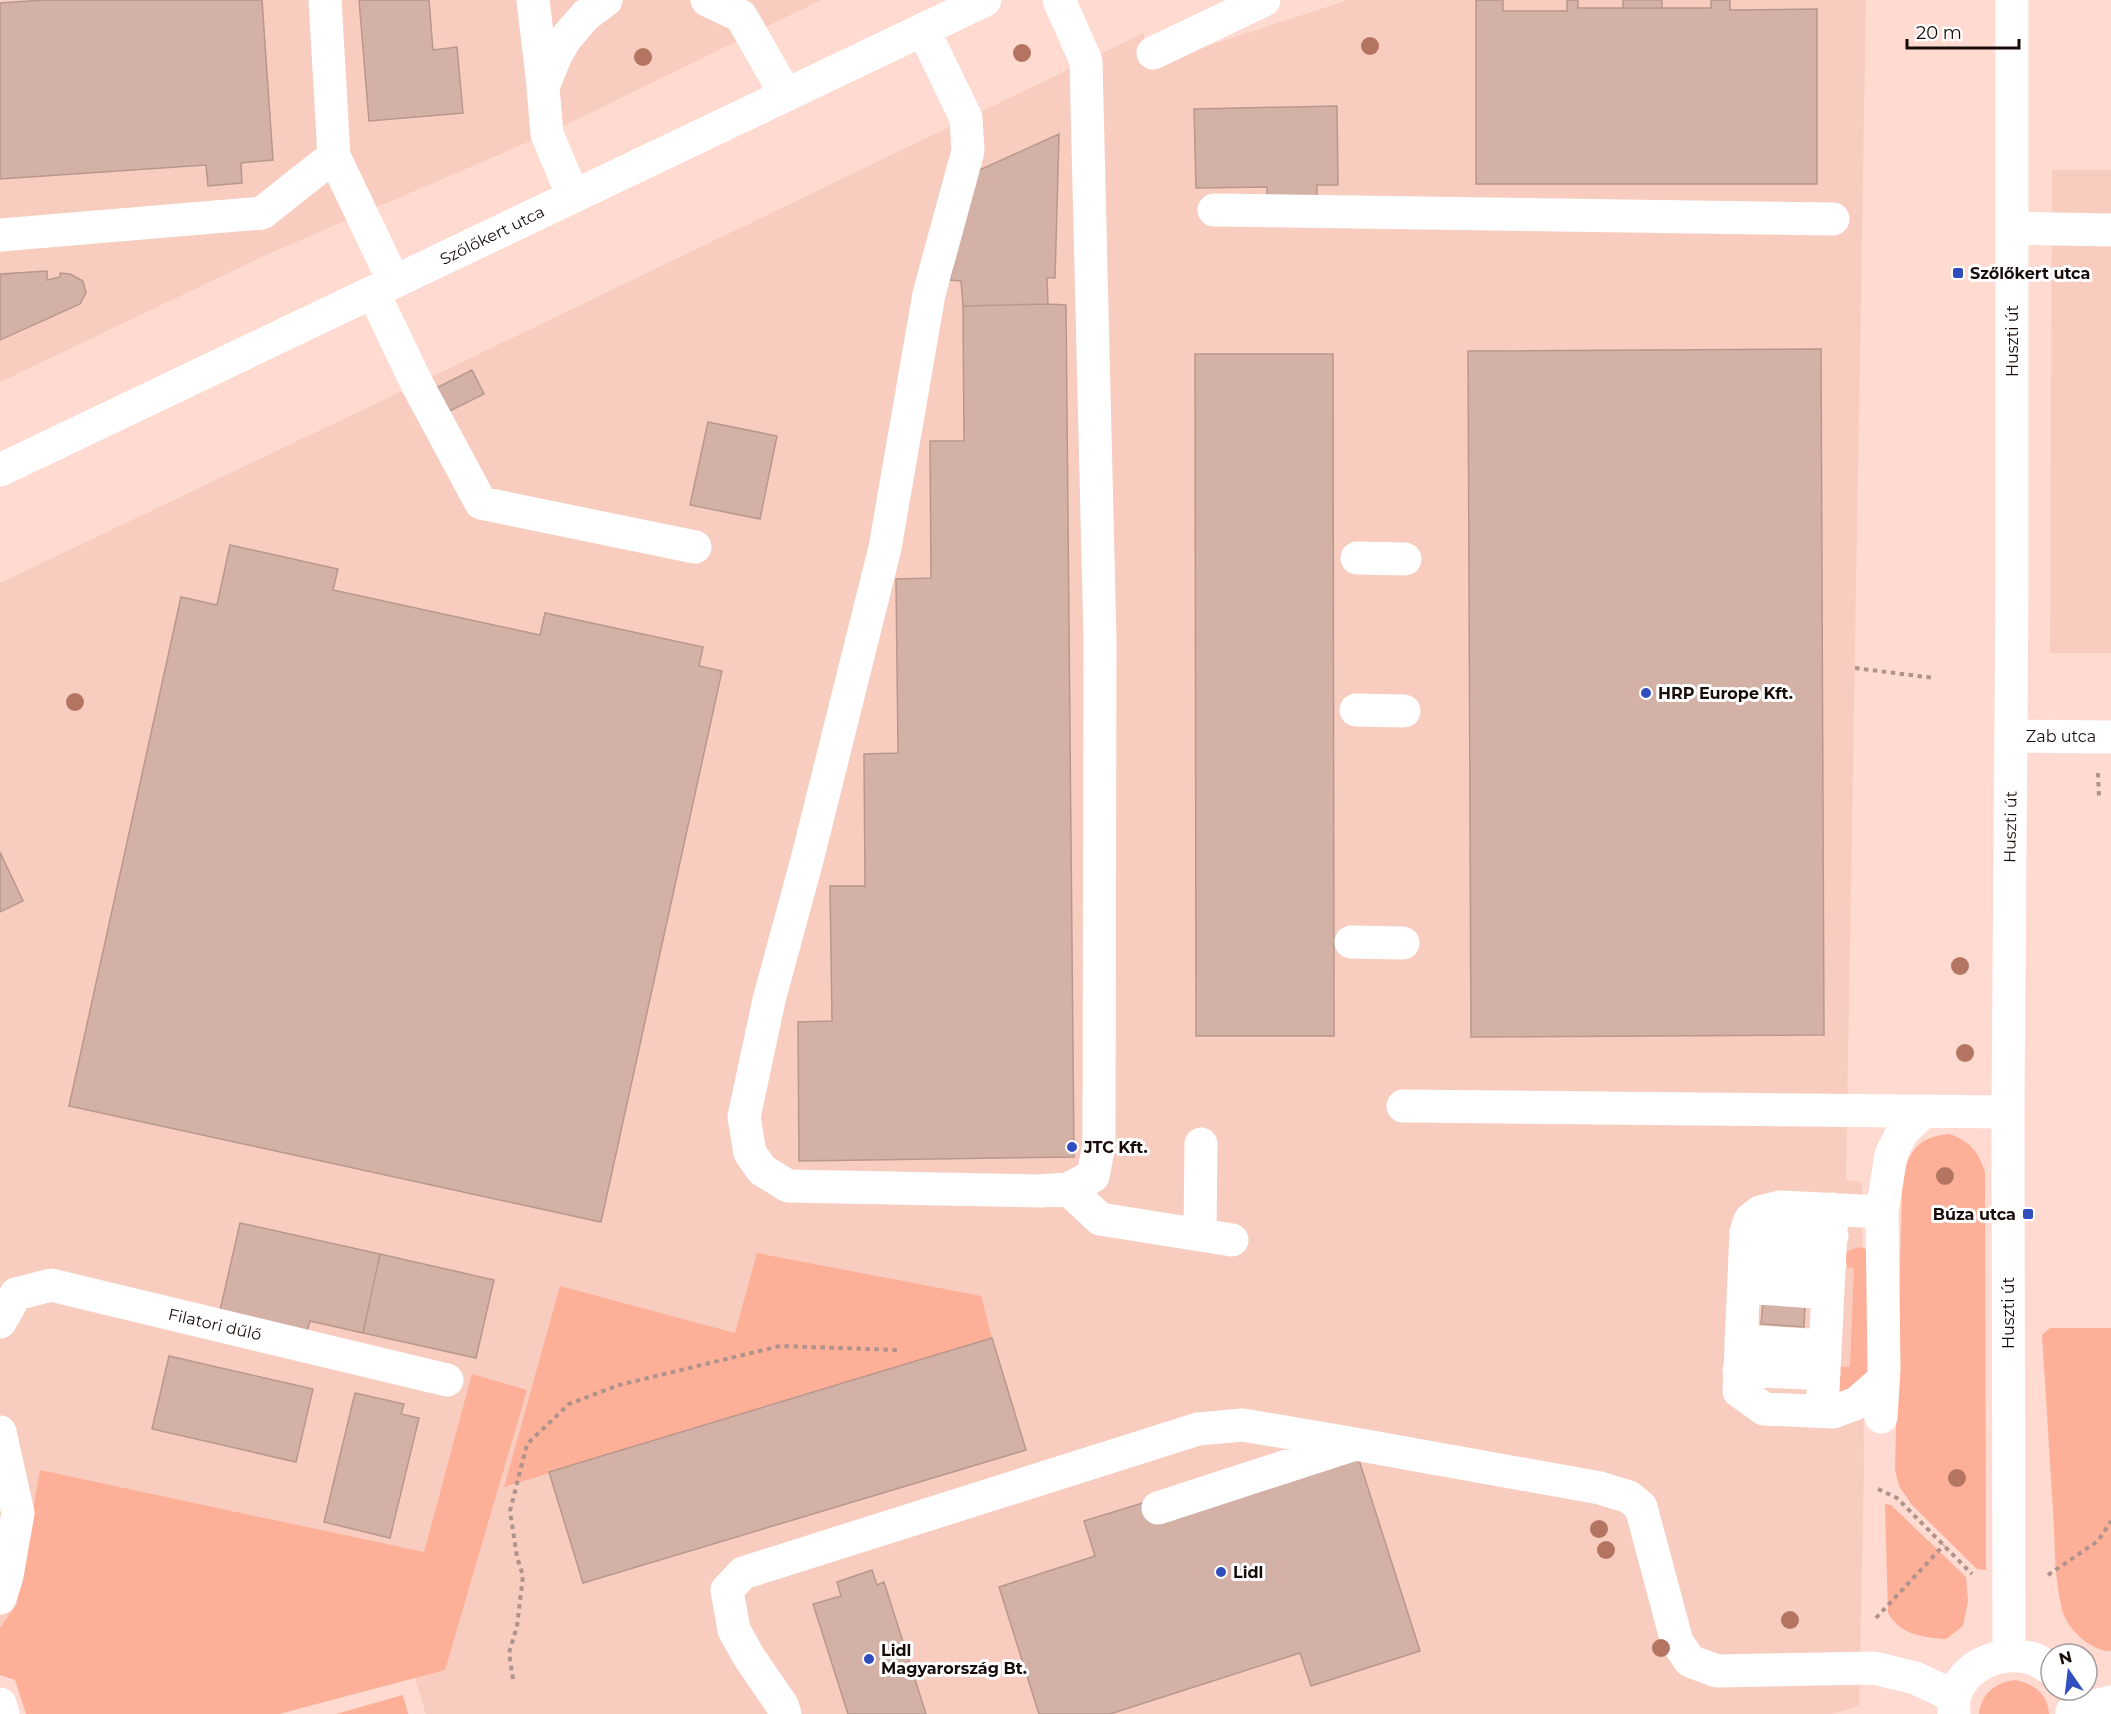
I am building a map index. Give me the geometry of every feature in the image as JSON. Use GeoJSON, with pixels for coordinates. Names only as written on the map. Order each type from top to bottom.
{"type":"FeatureCollection","features":[{"type":"Feature","properties":{"kind":"street"},"geometry":{"type":"LineString","coordinates":[[325,0],[334,156],[417,384],[481,503],[695,547]]}},
{"type":"Feature","properties":{"kind":"street"},"geometry":{"type":"LineString","coordinates":[[543,87],[556,55],[566,38],[586,15],[606,0]]}},
{"type":"Feature","properties":{"kind":"street"},"geometry":{"type":"LineString","coordinates":[[707,0],[741,16],[786,95]]}},
{"type":"Feature","properties":{"kind":"street","name":"Szőlőkert utca"},"geometry":{"type":"LineString","coordinates":[[0,470],[985,0]]}},
{"type":"Feature","properties":{"kind":"street"},"geometry":{"type":"LineString","coordinates":[[923,29],[966,118],[968,151],[929,294],[885,548],[807,860],[769,1000],[744,1117],[750,1153],[762,1170],[788,1186],[1040,1191],[1068,1189],[1093,1176],[1099,1145],[1100,640],[1086,61],[1059,0]]}},
{"type":"Feature","properties":{"kind":"street"},"geometry":{"type":"LineString","coordinates":[[1153,53],[1264,0]]}},
{"type":"Feature","properties":{"kind":"street","name":"Huszti út"},"geometry":{"type":"LineString","coordinates":[[2009,1654],[2007,1112],[2011,736],[2012,0]]}},
{"type":"Feature","properties":{"kind":"street"},"geometry":{"type":"LineString","coordinates":[[535,8],[566,38]]}},
{"type":"Feature","properties":{"kind":"street"},"geometry":{"type":"LineString","coordinates":[[535,8],[547,134],[573,196]]}},
{"type":"Feature","properties":{"kind":"street"},"geometry":{"type":"LineString","coordinates":[[0,235],[262,213],[334,156]]}},
{"type":"Feature","properties":{"kind":"street"},"geometry":{"type":"LineString","coordinates":[[1214,210],[1833,219]]}},
{"type":"Feature","properties":{"kind":"street"},"geometry":{"type":"LineString","coordinates":[[2012,228],[2111,231]]}},
{"type":"Feature","properties":{"kind":"street"},"geometry":{"type":"LineString","coordinates":[[1357,558],[1405,559]]}},
{"type":"Feature","properties":{"kind":"street"},"geometry":{"type":"LineString","coordinates":[[1356,710],[1404,711]]}},
{"type":"Feature","properties":{"kind":"street","name":"Zab utca"},"geometry":{"type":"LineString","coordinates":[[2011,736],[2111,737]]}},
{"type":"Feature","properties":{"kind":"street"},"geometry":{"type":"LineString","coordinates":[[1351,942],[1403,943]]}},
{"type":"Feature","properties":{"kind":"street"},"geometry":{"type":"LineString","coordinates":[[1403,1106],[2007,1112]]}},
{"type":"Feature","properties":{"kind":"street"},"geometry":{"type":"LineString","coordinates":[[1881,1417],[1884,1369],[1882,1212],[1891,1155],[1902,1132],[1923,1112]]}},
{"type":"Feature","properties":{"kind":"street"},"geometry":{"type":"LineString","coordinates":[[1200,1234],[1201,1144]]}},
{"type":"Feature","properties":{"kind":"street"},"geometry":{"type":"LineString","coordinates":[[1068,1189],[1100,1219],[1232,1240]]}},
{"type":"Feature","properties":{"kind":"street"},"geometry":{"type":"LineString","coordinates":[[1830,1251],[1780,1207],[1760,1212],[1750,1220],[1745,1260],[1739,1391],[1764,1408],[1833,1412],[1857,1403],[1882,1381]]}},
{"type":"Feature","properties":{"kind":"street"},"geometry":{"type":"LineString","coordinates":[[1745,1260],[1830,1251],[1882,1212]]}},
{"type":"Feature","properties":{"kind":"street"},"geometry":{"type":"LineString","coordinates":[[1822,1411],[1830,1251]]}},
{"type":"Feature","properties":{"kind":"street","name":"Filatori dűlő"},"geometry":{"type":"LineString","coordinates":[[0,1323],[16,1294],[51,1285],[447,1380]]}},
{"type":"Feature","properties":{"kind":"street"},"geometry":{"type":"LineString","coordinates":[[1740,1355],[1824,1360]]}},
{"type":"Feature","properties":{"kind":"street"},"geometry":{"type":"LineString","coordinates":[[785,1714],[782,1705],[749,1657],[734,1630],[727,1590],[743,1573],[1198,1429],[1244,1425],[1600,1488],[1629,1497],[1641,1507],[1677,1642],[1690,1660],[1717,1671],[1874,1668],[1915,1678],[1954,1705],[1966,1675],[1986,1660],[2009,1654],[2032,1658],[2039,1662]]}},
{"type":"Feature","properties":{"kind":"street"},"geometry":{"type":"LineString","coordinates":[[0,1432],[18,1514],[7,1576],[0,1598]]}},
{"type":"Feature","properties":{"kind":"street"},"geometry":{"type":"LineString","coordinates":[[1158,1508],[1355,1444]]}},
{"type":"Feature","properties":{"kind":"street"},"geometry":{"type":"LineString","coordinates":[[2070,1705],[2111,1702]]}},
{"type":"Feature","properties":{"kind":"street"},"geometry":{"type":"LineString","coordinates":[[0,1704],[3,1714]]}},
{"type":"Feature","properties":{"kind":"path"},"geometry":{"type":"LineString","coordinates":[[1854,668],[1934,678]]}},
{"type":"Feature","properties":{"kind":"path"},"geometry":{"type":"LineString","coordinates":[[513,1679],[509,1653],[517,1626],[523,1576],[517,1557],[510,1511],[527,1444],[569,1404],[619,1385],[780,1346],[898,1350]]}},
{"type":"Feature","properties":{"kind":"path"},"geometry":{"type":"LineString","coordinates":[[1878,1489],[1897,1498],[1974,1576]]}},
{"type":"Feature","properties":{"kind":"path"},"geometry":{"type":"LineString","coordinates":[[2048,1575],[2098,1541],[2111,1521]]}},
{"type":"Feature","properties":{"kind":"path"},"geometry":{"type":"LineString","coordinates":[[1876,1618],[1944,1545]]}},
{"type":"Feature","properties":{"kind":"shaded area"},"geometry":{"type":"Polygon","coordinates":[[[0,0],[821,0],[547,134],[270,253],[0,382],[0,0]]]}},
{"type":"Feature","properties":{"kind":"shaded area"},"geometry":{"type":"Polygon","coordinates":[[[1348,0],[1866,0],[1846,1180],[1862,1182],[1864,1468],[1859,1706],[1832,1714],[426,1714],[410,1663],[35,1714],[15,1657],[0,1654],[0,583],[1144,33],[1146,66],[1348,0]]]}},
{"type":"Feature","properties":{"kind":"shaded area"},"geometry":{"type":"Polygon","coordinates":[[[2052,170],[2111,170],[2111,653],[2050,653],[2052,170]]]}},
{"type":"Feature","properties":{"kind":"shaded area"},"geometry":{"type":"Polygon","coordinates":[[[1949,1134],[1972,1148],[1985,1172],[1986,1570],[1977,1569],[1912,1505],[1899,1486],[1895,1469],[1902,1187],[1906,1166],[1914,1150],[1928,1139],[1949,1134]]]}},
{"type":"Feature","properties":{"kind":"shaded area"},"geometry":{"type":"Polygon","coordinates":[[[1859,1247],[1870,1250],[1868,1369],[1865,1378],[1845,1391],[1835,1393],[1828,1366],[1850,1367],[1854,1268],[1835,1266],[1841,1254],[1859,1247]]]}},
{"type":"Feature","properties":{"kind":"shaded area"},"geometry":{"type":"Polygon","coordinates":[[[757,1253],[981,1296],[992,1338],[504,1487],[560,1286],[735,1333],[757,1253]]]}},
{"type":"Feature","properties":{"kind":"shaded area"},"geometry":{"type":"Polygon","coordinates":[[[2050,1328],[2111,1328],[2111,1651],[2099,1649],[2099,1642],[2086,1642],[2080,1638],[2064,1616],[2059,1597],[2042,1335],[2050,1328]]]}},
{"type":"Feature","properties":{"kind":"shaded area"},"geometry":{"type":"Polygon","coordinates":[[[472,1374],[527,1390],[445,1670],[279,1714],[26,1714],[15,1680],[0,1675],[0,1628],[17,1604],[40,1470],[424,1552],[472,1374]]]}},
{"type":"Feature","properties":{"kind":"shaded area"},"geometry":{"type":"Polygon","coordinates":[[[1885,1504],[1891,1505],[1966,1577],[1968,1601],[1963,1626],[1946,1639],[1913,1634],[1899,1626],[1888,1613],[1885,1504]]]}},
{"type":"Feature","properties":{"kind":"shaded area"},"geometry":{"type":"Polygon","coordinates":[[[2014,1680],[2033,1687],[2039,1692],[2039,1702],[2046,1702],[2049,1714],[1979,1714],[1986,1695],[2001,1684],[2014,1680]]]}},
{"type":"Feature","properties":{"kind":"shaded area"},"geometry":{"type":"Polygon","coordinates":[[[403,1695],[408,1714],[336,1714],[403,1695]]]}},
{"type":"Feature","properties":{"kind":"building"},"geometry":{"type":"Polygon","coordinates":[[[43,0],[262,0],[273,160],[241,163],[242,183],[208,186],[206,165],[0,179],[0,3],[43,0]]]}},
{"type":"Feature","properties":{"kind":"building"},"geometry":{"type":"Polygon","coordinates":[[[359,0],[429,0],[433,50],[457,47],[463,113],[369,121],[359,0]]]}},
{"type":"Feature","properties":{"kind":"building"},"geometry":{"type":"Polygon","coordinates":[[[1476,0],[1503,0],[1503,11],[1567,11],[1567,0],[1578,0],[1578,8],[1711,8],[1711,0],[1730,0],[1730,10],[1817,9],[1817,184],[1476,184],[1476,0]]]}},
{"type":"Feature","properties":{"kind":"building"},"geometry":{"type":"Polygon","coordinates":[[[1623,0],[1662,0],[1662,8],[1623,8],[1623,0]]]}},
{"type":"Feature","properties":{"kind":"building"},"geometry":{"type":"Polygon","coordinates":[[[1337,106],[1338,185],[1317,185],[1317,202],[1267,203],[1267,187],[1196,188],[1194,109],[1337,106]]]}},
{"type":"Feature","properties":{"kind":"building"},"geometry":{"type":"Polygon","coordinates":[[[1059,134],[1055,278],[1047,278],[1048,304],[963,306],[961,281],[950,280],[975,172],[1059,134]]]}},
{"type":"Feature","properties":{"kind":"building"},"geometry":{"type":"Polygon","coordinates":[[[47,271],[47,280],[60,277],[60,273],[70,274],[83,281],[86,293],[80,304],[0,340],[0,274],[47,271]]]}},
{"type":"Feature","properties":{"kind":"building"},"geometry":{"type":"Polygon","coordinates":[[[1066,305],[1074,1157],[799,1161],[798,1022],[832,1021],[830,886],[865,886],[864,754],[898,753],[896,579],[931,578],[930,441],[964,441],[963,306],[1066,305]]]}},
{"type":"Feature","properties":{"kind":"building","name":"HRP Europe Kft."},"geometry":{"type":"Polygon","coordinates":[[[1821,349],[1824,1035],[1471,1037],[1468,351],[1821,349]]]}},
{"type":"Feature","properties":{"kind":"building"},"geometry":{"type":"Polygon","coordinates":[[[1195,354],[1333,354],[1334,1036],[1196,1036],[1195,354]]]}},
{"type":"Feature","properties":{"kind":"building"},"geometry":{"type":"Polygon","coordinates":[[[472,370],[484,394],[448,412],[436,388],[472,370]]]}},
{"type":"Feature","properties":{"kind":"building"},"geometry":{"type":"Polygon","coordinates":[[[708,422],[777,436],[760,519],[690,505],[708,422]]]}},
{"type":"Feature","properties":{"kind":"building"},"geometry":{"type":"Polygon","coordinates":[[[230,545],[338,569],[333,590],[540,635],[545,613],[703,647],[699,666],[722,671],[601,1222],[69,1106],[181,597],[217,605],[230,545]]]}},
{"type":"Feature","properties":{"kind":"building"},"geometry":{"type":"Polygon","coordinates":[[[0,852],[23,901],[0,912],[0,852]]]}},
{"type":"Feature","properties":{"kind":"building"},"geometry":{"type":"Polygon","coordinates":[[[240,1223],[380,1254],[363,1333],[310,1321],[306,1334],[219,1315],[240,1223]]]}},
{"type":"Feature","properties":{"kind":"building"},"geometry":{"type":"Polygon","coordinates":[[[380,1254],[494,1280],[476,1358],[363,1333],[380,1254]]]}},
{"type":"Feature","properties":{"kind":"building"},"geometry":{"type":"Polygon","coordinates":[[[1763,1302],[1805,1304],[1804,1327],[1761,1324],[1763,1302]]]}},
{"type":"Feature","properties":{"kind":"building"},"geometry":{"type":"Polygon","coordinates":[[[992,1338],[1026,1450],[583,1583],[549,1472],[992,1338]]]}},
{"type":"Feature","properties":{"kind":"building"},"geometry":{"type":"Polygon","coordinates":[[[169,1356],[313,1389],[296,1462],[152,1429],[169,1356]]]}},
{"type":"Feature","properties":{"kind":"building"},"geometry":{"type":"Polygon","coordinates":[[[355,1393],[404,1404],[401,1414],[419,1418],[390,1538],[324,1522],[355,1393]]]}},
{"type":"Feature","properties":{"kind":"building","name":"Lidl"},"geometry":{"type":"Polygon","coordinates":[[[1358,1457],[1420,1651],[1311,1686],[1300,1653],[1110,1714],[1039,1714],[999,1587],[1095,1556],[1084,1521],[1149,1501],[1358,1457]]]}},
{"type":"Feature","properties":{"kind":"building","name":"Lidl Magyarország Bt."},"geometry":{"type":"Polygon","coordinates":[[[872,1570],[877,1585],[884,1582],[926,1714],[848,1714],[813,1604],[841,1596],[837,1582],[872,1570]]]}},
{"type":"Feature","properties":{"kind":"place","name":"Szőlőkert utca"},"geometry":{"type":"Point","coordinates":[1958,273]}},
{"type":"Feature","properties":{"kind":"place","name":"HRP Europe Kft."},"geometry":{"type":"Point","coordinates":[1646,693]}},
{"type":"Feature","properties":{"kind":"place","name":"JTC Kft."},"geometry":{"type":"Point","coordinates":[1072,1147]}},
{"type":"Feature","properties":{"kind":"place","name":"Búza utca"},"geometry":{"type":"Point","coordinates":[2028,1214]}},
{"type":"Feature","properties":{"kind":"place","name":"Lidl"},"geometry":{"type":"Point","coordinates":[1221,1572]}},
{"type":"Feature","properties":{"kind":"place","name":"Lidl Magyarország Bt."},"geometry":{"type":"Point","coordinates":[869,1659]}}]}
